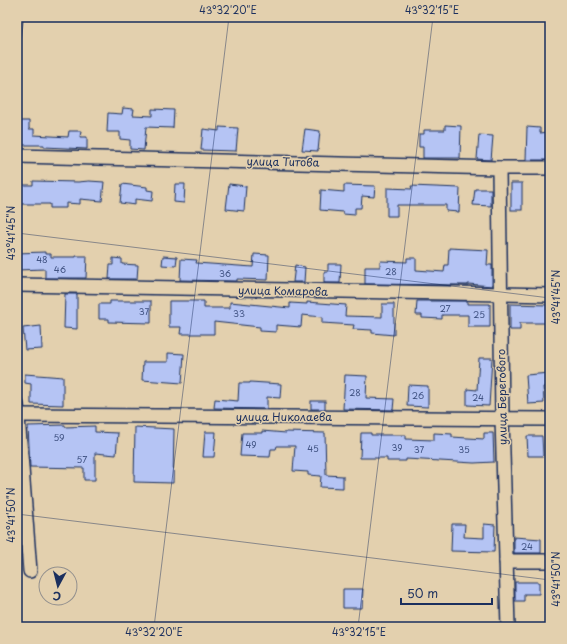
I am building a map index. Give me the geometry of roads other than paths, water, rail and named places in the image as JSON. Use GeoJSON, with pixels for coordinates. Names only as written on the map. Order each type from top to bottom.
{"type":"FeatureCollection","features":[{"type":"Feature","properties":{"kind":"street","name":"улица Титова"},"geometry":{"type":"LineString","coordinates":[[17,156],[550,168]]}},
{"type":"Feature","properties":{"kind":"street","name":"улица Берегового"},"geometry":{"type":"LineString","coordinates":[[499,168],[502,418],[508,627]]}},
{"type":"Feature","properties":{"kind":"street","name":"улица Комарова"},"geometry":{"type":"LineString","coordinates":[[17,285],[550,295]]}},
{"type":"Feature","properties":{"kind":"street","name":"улица Николаева"},"geometry":{"type":"LineString","coordinates":[[17,410],[550,419]]}},
{"type":"Feature","properties":{"kind":"street"},"geometry":{"type":"LineString","coordinates":[[17,410],[30,571]]}},
{"type":"Feature","properties":{"kind":"street"},"geometry":{"type":"LineString","coordinates":[[506,561],[550,561]]}}]}
